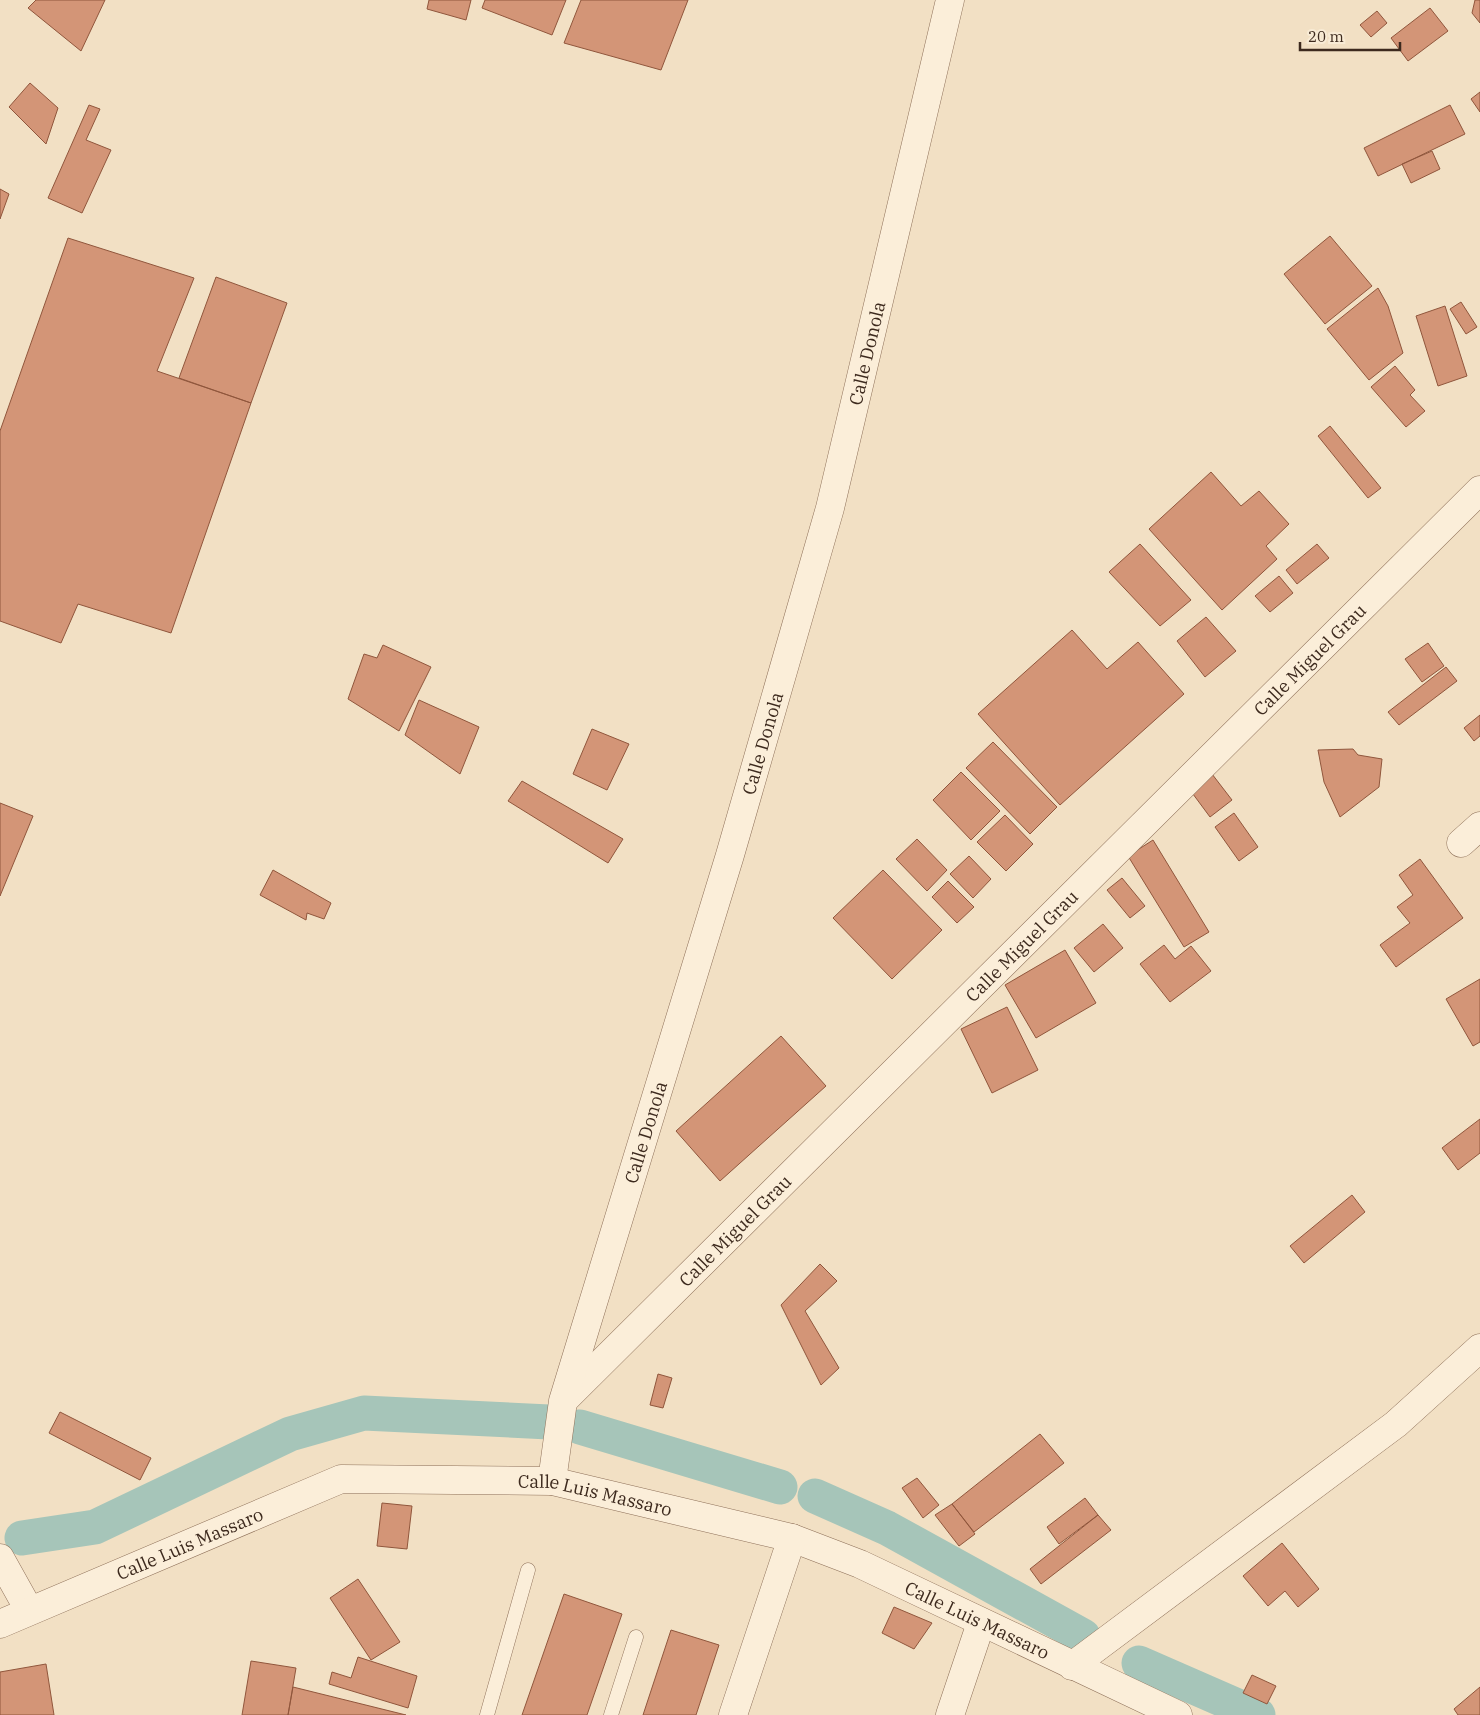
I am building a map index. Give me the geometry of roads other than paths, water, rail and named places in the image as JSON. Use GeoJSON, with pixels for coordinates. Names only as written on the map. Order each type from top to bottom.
{"type":"FeatureCollection","features":[{"type":"Feature","properties":{"kind":"street","name":"Calle Donola"},"geometry":{"type":"LineString","coordinates":[[552,1481],[563,1401],[730,855],[830,508],[950,0]]}},
{"type":"Feature","properties":{"kind":"street","name":"Calle Miguel Grau"},"geometry":{"type":"LineString","coordinates":[[563,1401],[1480,490]]}},
{"type":"Feature","properties":{"kind":"street"},"geometry":{"type":"LineString","coordinates":[[1072,1666],[1396,1424],[1480,1348]]}},
{"type":"Feature","properties":{"kind":"street","name":"Calle Luis Massaro"},"geometry":{"type":"LineString","coordinates":[[0,1624],[29,1610],[341,1479],[552,1481],[792,1538],[860,1564],[1178,1715]]}},
{"type":"Feature","properties":{"kind":"street"},"geometry":{"type":"LineString","coordinates":[[732,1715],[792,1538]]}},
{"type":"Feature","properties":{"kind":"street"},"geometry":{"type":"LineString","coordinates":[[0,1558],[29,1610]]}},
{"type":"Feature","properties":{"kind":"street"},"geometry":{"type":"LineString","coordinates":[[950,1715],[981,1623]]}},
{"type":"Feature","properties":{"kind":"lane"},"geometry":{"type":"LineString","coordinates":[[487,1715],[528,1570]]}},
{"type":"Feature","properties":{"kind":"lane"},"geometry":{"type":"LineString","coordinates":[[611,1715],[636,1637]]}},
{"type":"Feature","properties":{"kind":"waterway"},"geometry":{"type":"LineString","coordinates":[[22,1538],[95,1527],[290,1434],[364,1413],[549,1422]]}},
{"type":"Feature","properties":{"kind":"waterway"},"geometry":{"type":"LineString","coordinates":[[580,1427],[780,1487]]}},
{"type":"Feature","properties":{"kind":"waterway"},"geometry":{"type":"LineString","coordinates":[[815,1496],[887,1528],[1083,1636]]}},
{"type":"Feature","properties":{"kind":"waterway"},"geometry":{"type":"LineString","coordinates":[[1139,1663],[1258,1715]]}}]}
